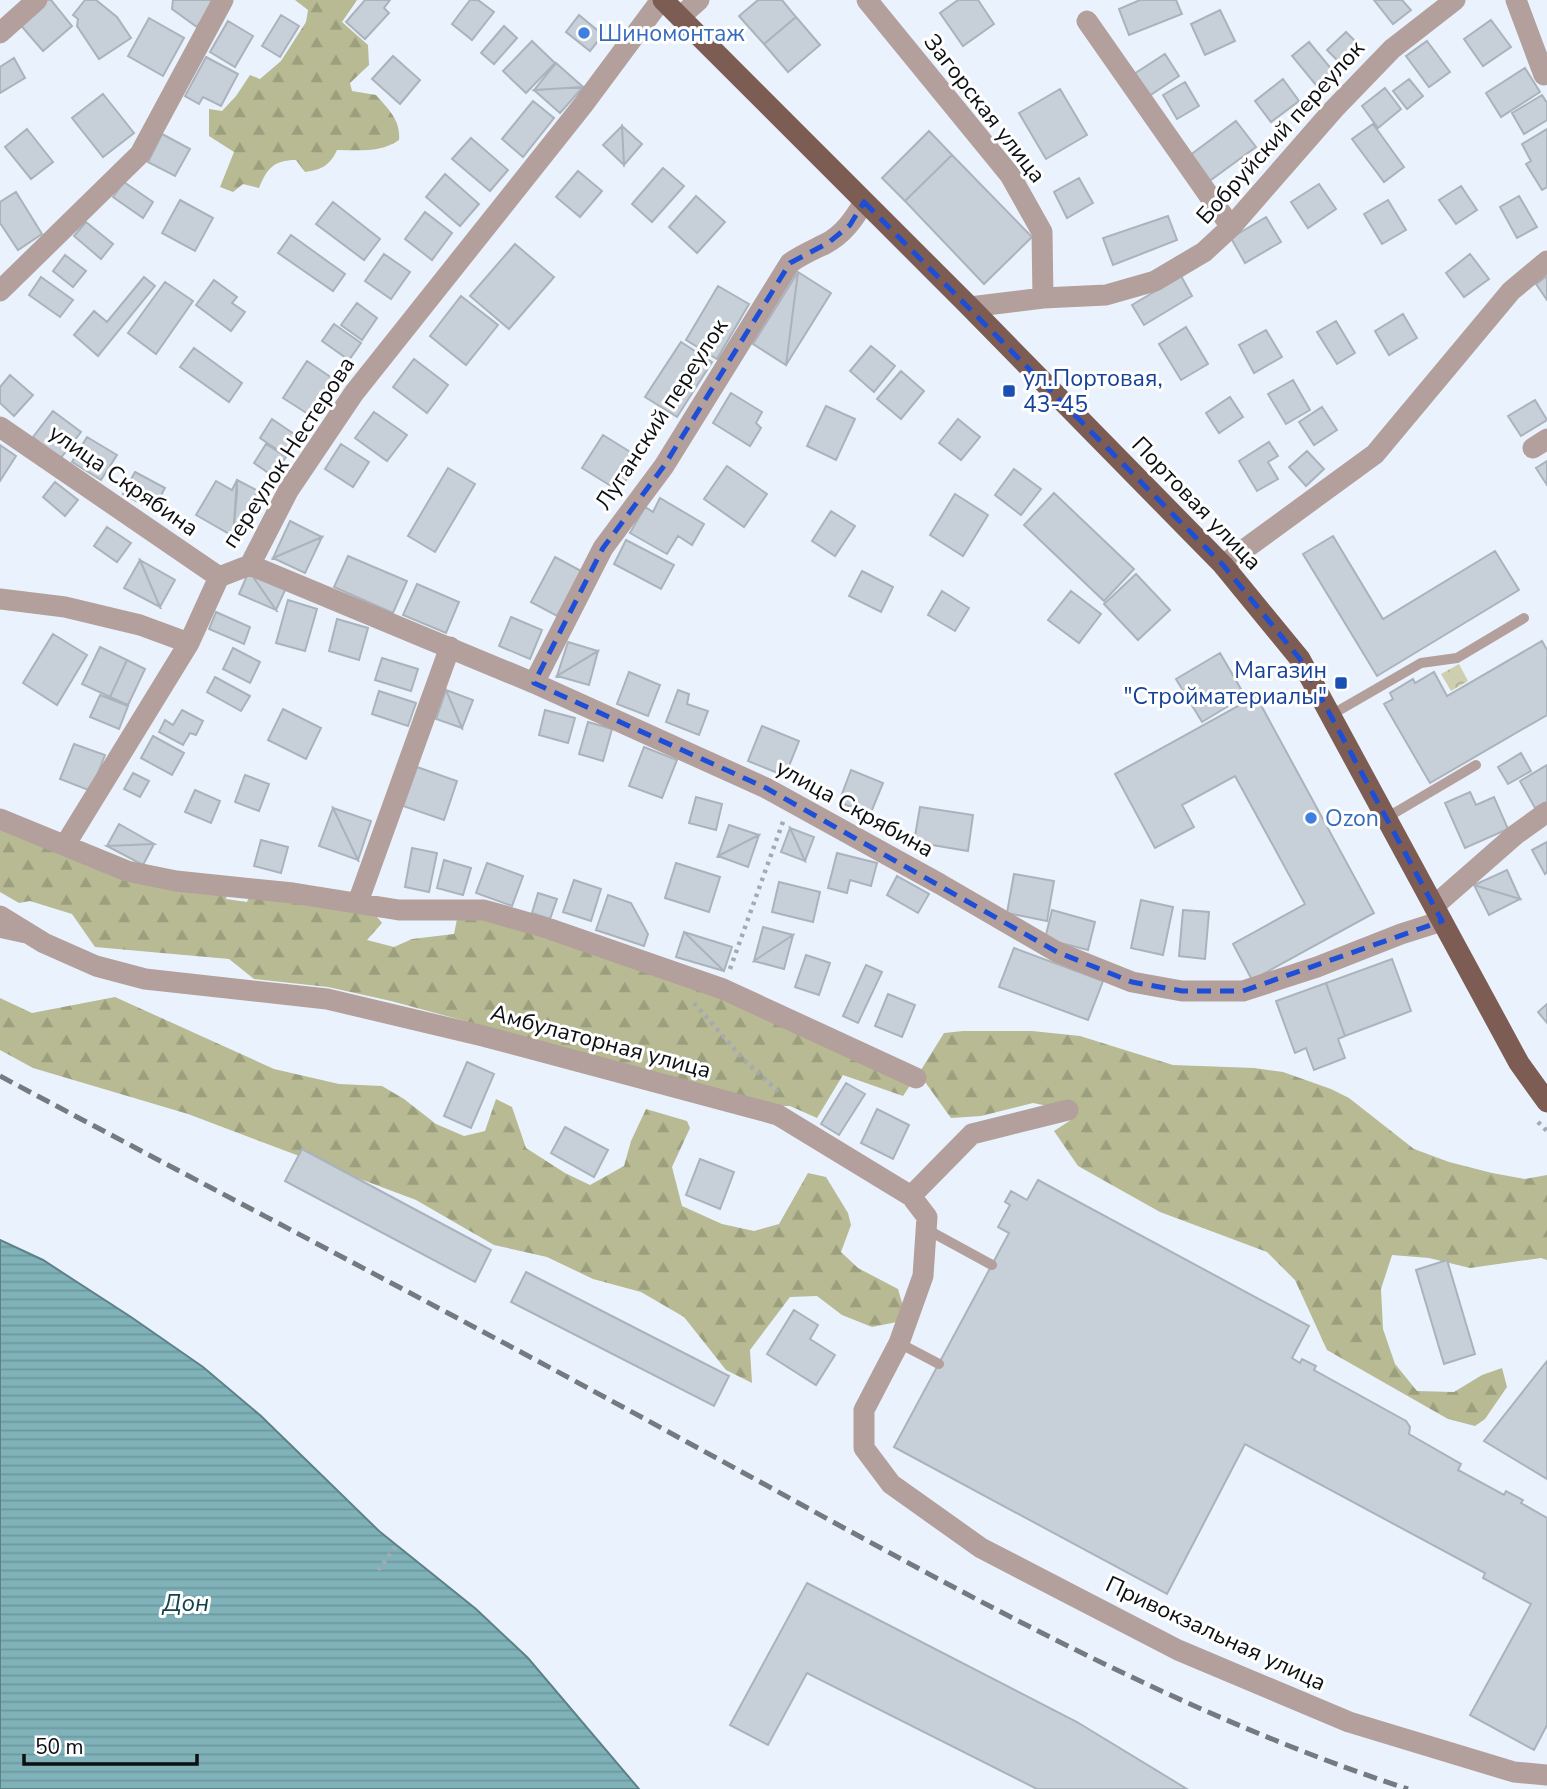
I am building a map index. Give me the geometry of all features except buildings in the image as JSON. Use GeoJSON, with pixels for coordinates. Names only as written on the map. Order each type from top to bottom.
{"type":"FeatureCollection","features":[{"type":"Feature","properties":{"kind":"main road","name":"Портовая улица"},"geometry":{"type":"LineString","coordinates":[[662,0],[970,307],[1223,565],[1300,659],[1519,1063],[1547,1101]]}},
{"type":"Feature","properties":{"kind":"street"},"geometry":{"type":"LineString","coordinates":[[0,33],[37,0]]}},
{"type":"Feature","properties":{"kind":"street"},"geometry":{"type":"LineString","coordinates":[[0,290],[140,154],[223,0]]}},
{"type":"Feature","properties":{"kind":"street","name":"переулок Нестерова"},"geometry":{"type":"LineString","coordinates":[[65,845],[189,643],[219,577],[250,565],[288,491],[354,393],[583,105],[662,0]]}},
{"type":"Feature","properties":{"kind":"street"},"geometry":{"type":"LineString","coordinates":[[680,17],[699,0]]}},
{"type":"Feature","properties":{"kind":"street","name":"Загорская улица"},"geometry":{"type":"LineString","coordinates":[[867,0],[1010,175],[1042,232],[1044,298]]}},
{"type":"Feature","properties":{"kind":"street","name":"Бобруйский переулок"},"geometry":{"type":"LineString","coordinates":[[970,307],[1044,298],[1106,295],[1154,281],[1205,252],[1231,227],[1334,109],[1392,49],[1455,0]]}},
{"type":"Feature","properties":{"kind":"street"},"geometry":{"type":"LineString","coordinates":[[1516,0],[1544,75]]}},
{"type":"Feature","properties":{"kind":"street"},"geometry":{"type":"LineString","coordinates":[[1087,21],[1231,227]]}},
{"type":"Feature","properties":{"kind":"street","name":"Луганский переулок"},"geometry":{"type":"LineString","coordinates":[[534,683],[603,548],[664,466],[790,263],[836,237],[850,225],[864,202]]}},
{"type":"Feature","properties":{"kind":"street"},"geometry":{"type":"LineString","coordinates":[[1223,565],[1376,454],[1511,290],[1547,261]]}},
{"type":"Feature","properties":{"kind":"street","name":"улица Скрябина"},"geometry":{"type":"LineString","coordinates":[[0,427],[219,577]]}},
{"type":"Feature","properties":{"kind":"street","name":"улица Скрябина"},"geometry":{"type":"LineString","coordinates":[[250,565],[534,683],[766,788],[940,884],[1057,953],[1132,982],[1182,991],[1243,991],[1317,967],[1401,934],[1438,914]]}},
{"type":"Feature","properties":{"kind":"street"},"geometry":{"type":"LineString","coordinates":[[0,599],[65,607],[140,625],[189,643]]}},
{"type":"Feature","properties":{"kind":"street"},"geometry":{"type":"LineString","coordinates":[[358,902],[450,647]]}},
{"type":"Feature","properties":{"kind":"street"},"geometry":{"type":"LineString","coordinates":[[1438,914],[1515,835],[1547,812]]}},
{"type":"Feature","properties":{"kind":"street"},"geometry":{"type":"LineString","coordinates":[[0,819],[127,871],[176,881],[358,902],[400,910],[484,910],[550,929],[723,989],[916,1078]]}},
{"type":"Feature","properties":{"kind":"street","name":"Амбулаторная улица"},"geometry":{"type":"LineString","coordinates":[[0,916],[44,943],[96,966],[145,979],[327,999],[778,1115],[911,1196]]}},
{"type":"Feature","properties":{"kind":"street"},"geometry":{"type":"LineString","coordinates":[[900,1343],[923,1276],[927,1217],[911,1196],[972,1134],[1068,1110]]}},
{"type":"Feature","properties":{"kind":"street","name":"Привокзальная улица"},"geometry":{"type":"LineString","coordinates":[[900,1343],[864,1410],[864,1448],[891,1484],[981,1548],[1178,1650],[1349,1722],[1514,1772],[1547,1775]]}},
{"type":"Feature","properties":{"kind":"lane"},"geometry":{"type":"LineString","coordinates":[[1331,715],[1421,663],[1457,658],[1524,618]]}},
{"type":"Feature","properties":{"kind":"lane"},"geometry":{"type":"LineString","coordinates":[[1386,818],[1476,765]]}},
{"type":"Feature","properties":{"kind":"lane"},"geometry":{"type":"LineString","coordinates":[[0,933],[44,943]]}},
{"type":"Feature","properties":{"kind":"lane"},"geometry":{"type":"LineString","coordinates":[[926,1229],[992,1265]]}},
{"type":"Feature","properties":{"kind":"lane"},"geometry":{"type":"LineString","coordinates":[[900,1343],[939,1364]]}},
{"type":"Feature","properties":{"kind":"path"},"geometry":{"type":"LineString","coordinates":[[723,989],[790,802]]}},
{"type":"Feature","properties":{"kind":"path"},"geometry":{"type":"LineString","coordinates":[[690,998],[743,1059],[776,1088],[790,1106],[789,1122]]}},
{"type":"Feature","properties":{"kind":"path"},"geometry":{"type":"LineString","coordinates":[[378,1570],[397,1545]]}},
{"type":"Feature","properties":{"kind":"highlighted area"},"geometry":{"type":"Polygon","coordinates":[[[864,202],[1223,565],[1300,659],[1442,921],[1243,991],[1182,991],[1132,982],[1057,952],[766,788],[534,683],[603,548],[664,466],[790,263],[828,243],[850,225],[864,202]]]}},
{"type":"Feature","properties":{"kind":"green space"},"geometry":{"type":"Polygon","coordinates":[[[295,0],[357,0],[342,22],[368,45],[369,65],[350,83],[352,91],[376,95],[396,121],[399,140],[377,149],[337,150],[328,163],[311,171],[305,172],[296,160],[282,162],[268,171],[259,188],[243,184],[233,192],[220,187],[234,152],[209,136],[209,109],[222,111],[250,75],[260,79],[281,61],[306,22],[308,10],[295,0]]]}},
{"type":"Feature","properties":{"kind":"green space"},"geometry":{"type":"Polygon","coordinates":[[[1459,664],[1468,681],[1451,691],[1441,674],[1459,664]]]}},
{"type":"Feature","properties":{"kind":"green space"},"geometry":{"type":"Polygon","coordinates":[[[0,824],[228,890],[226,899],[247,902],[251,892],[370,908],[382,923],[367,940],[394,947],[412,939],[454,934],[458,914],[483,914],[721,993],[913,1081],[903,1096],[843,1075],[817,1118],[790,1106],[779,1106],[391,1001],[328,987],[254,979],[229,959],[95,947],[72,914],[30,901],[19,903],[0,892],[0,824]]]}},
{"type":"Feature","properties":{"kind":"green space"},"geometry":{"type":"Polygon","coordinates":[[[115,997],[274,1069],[339,1084],[382,1086],[436,1124],[464,1136],[485,1131],[496,1099],[512,1107],[526,1148],[565,1173],[590,1185],[624,1166],[631,1141],[646,1109],[687,1121],[690,1128],[672,1167],[682,1206],[722,1224],[754,1231],[779,1224],[808,1173],[826,1177],[848,1213],[851,1225],[841,1252],[858,1268],[898,1289],[907,1320],[872,1327],[842,1315],[817,1296],[790,1297],[750,1350],[752,1383],[726,1370],[684,1317],[641,1292],[593,1279],[547,1257],[494,1245],[416,1200],[188,1114],[33,1068],[0,1050],[0,998],[32,1013],[115,997]]]}},
{"type":"Feature","properties":{"kind":"green space"},"geometry":{"type":"Polygon","coordinates":[[[1032,1031],[1080,1036],[1173,1065],[1254,1068],[1283,1072],[1349,1098],[1414,1149],[1449,1162],[1492,1173],[1525,1179],[1547,1175],[1547,1260],[1541,1258],[1470,1268],[1429,1258],[1392,1255],[1381,1289],[1383,1329],[1395,1364],[1417,1391],[1454,1392],[1482,1375],[1502,1368],[1507,1387],[1485,1419],[1475,1426],[1448,1419],[1327,1350],[1295,1280],[1267,1252],[1160,1212],[1078,1166],[1054,1131],[1074,1118],[1068,1110],[1033,1103],[981,1116],[951,1118],[925,1082],[916,1078],[944,1033],[1032,1031]]]}},
{"type":"Feature","properties":{"kind":"water","name":"Дон"},"geometry":{"type":"Polygon","coordinates":[[[0,1240],[43,1260],[131,1317],[203,1367],[261,1416],[379,1531],[476,1609],[528,1658],[639,1789],[0,1789],[0,1240]]]}},
{"type":"Feature","properties":{"kind":"railway"},"geometry":{"type":"LineString","coordinates":[[0,1076],[516,1349],[1040,1632],[1221,1718],[1408,1789]]}},
{"type":"Feature","properties":{"kind":"place","name":"Шиномонтаж"},"geometry":{"type":"Point","coordinates":[584,33]}},
{"type":"Feature","properties":{"kind":"place","name":"ул.Портовая, 43-45"},"geometry":{"type":"Point","coordinates":[1009,391]}},
{"type":"Feature","properties":{"kind":"place","name":"Магазин \"Стройматериалы\""},"geometry":{"type":"Point","coordinates":[1341,683]}},
{"type":"Feature","properties":{"kind":"place","name":"Ozon"},"geometry":{"type":"Point","coordinates":[1311,818]}}]}
